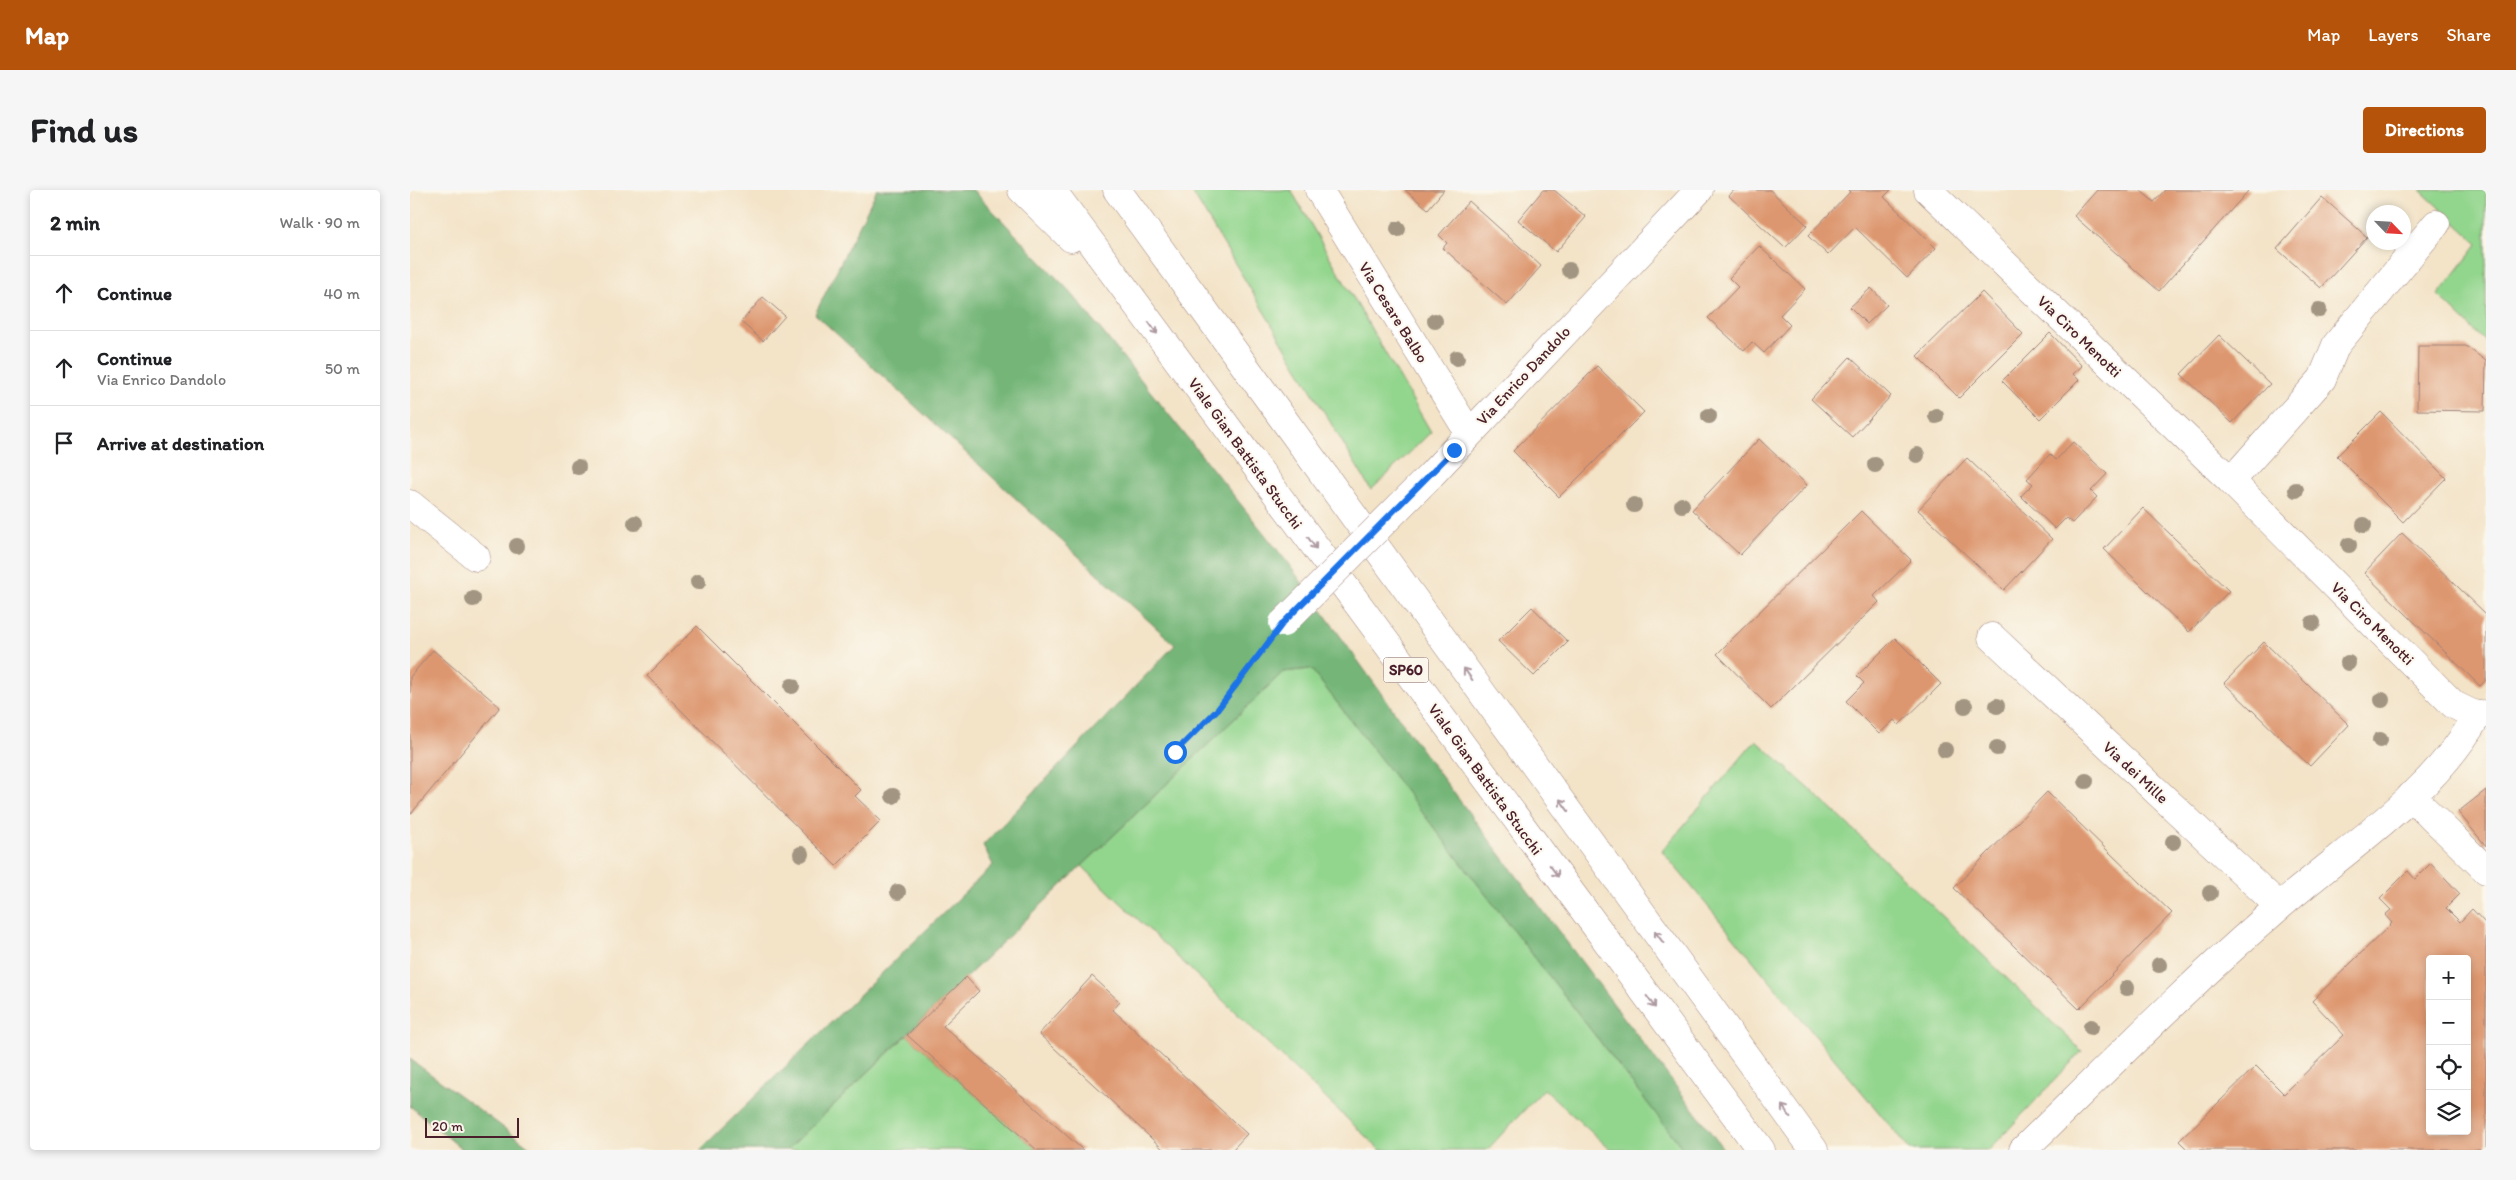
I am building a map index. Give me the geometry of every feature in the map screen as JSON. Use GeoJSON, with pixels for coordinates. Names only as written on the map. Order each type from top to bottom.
{"type":"FeatureCollection","features":[{"type":"Feature","properties":{"kind":"main road"},"geometry":{"type":"LineString","coordinates":[[1022,190],[1131,298]]}},
{"type":"Feature","properties":{"kind":"main road","name":"Viale Gian Battista Stucchi"},"geometry":{"type":"LineString","coordinates":[[1052,190],[1760,1150]]}},
{"type":"Feature","properties":{"kind":"main road","name":"SP60"},"geometry":{"type":"LineString","coordinates":[[1117,190],[1814,1150]]}},
{"type":"Feature","properties":{"kind":"main road"},"geometry":{"type":"LineString","coordinates":[[1135,190],[1190,289]]}},
{"type":"Feature","properties":{"kind":"main road","name":"Via Cesare Balbo"},"geometry":{"type":"LineString","coordinates":[[1319,190],[1468,433]]}},
{"type":"Feature","properties":{"kind":"main road","name":"Via Enrico Dandolo"},"geometry":{"type":"LineString","coordinates":[[1283,623],[1429,477],[1468,433],[1699,190]]}},
{"type":"Feature","properties":{"kind":"main road","name":"Via Ciro Menotti"},"geometry":{"type":"LineString","coordinates":[[1928,190],[2232,481],[2454,705],[2482,715]]}},
{"type":"Feature","properties":{"kind":"main road"},"geometry":{"type":"LineString","coordinates":[[2232,481],[2322,379],[2336,345],[2436,224]]}},
{"type":"Feature","properties":{"kind":"main road"},"geometry":{"type":"LineString","coordinates":[[410,504],[476,556]]}},
{"type":"Feature","properties":{"kind":"main road","name":"Via dei Mille"},"geometry":{"type":"LineString","coordinates":[[1992,637],[2280,906]]}},
{"type":"Feature","properties":{"kind":"main road"},"geometry":{"type":"LineString","coordinates":[[2023,1150],[2148,1028],[2280,906],[2411,796],[2461,743],[2482,715]]}},
{"type":"Feature","properties":{"kind":"main road"},"geometry":{"type":"LineString","coordinates":[[2411,796],[2486,870]]}},
{"type":"Feature","properties":{"kind":"path"},"geometry":{"type":"LineString","coordinates":[[1175,752],[1218,709],[1283,623]]}},
{"type":"Feature","properties":{"kind":"green space"},"geometry":{"type":"Polygon","coordinates":[[[877,190],[973,190],[1073,295],[1287,562],[1432,764],[1724,1150],[1684,1150],[1311,669],[1283,672],[787,1150],[700,1150],[993,865],[983,845],[1175,645],[815,314],[877,190]]]}},
{"type":"Feature","properties":{"kind":"green space"},"geometry":{"type":"Polygon","coordinates":[[[1191,190],[1291,190],[1431,432],[1371,490],[1191,190]]]}},
{"type":"Feature","properties":{"kind":"green space"},"geometry":{"type":"Polygon","coordinates":[[[2420,190],[2486,190],[2486,342],[2438,295],[2478,244],[2420,190]]]}},
{"type":"Feature","properties":{"kind":"green space"},"geometry":{"type":"Polygon","coordinates":[[[1311,669],[1684,1150],[1611,1150],[1544,1089],[1487,1150],[1380,1150],[1082,866],[1283,672],[1311,669]]]}},
{"type":"Feature","properties":{"kind":"green space"},"geometry":{"type":"Polygon","coordinates":[[[1756,740],[1838,815],[2082,1051],[1989,1150],[1910,1150],[1662,851],[1756,740]]]}},
{"type":"Feature","properties":{"kind":"green space"},"geometry":{"type":"Polygon","coordinates":[[[907,1035],[1037,1150],[787,1150],[907,1035]]]}},
{"type":"Feature","properties":{"kind":"green space"},"geometry":{"type":"Polygon","coordinates":[[[410,1059],[534,1150],[463,1150],[410,1106],[410,1059]]]}},
{"type":"Feature","properties":{"kind":"building"},"geometry":{"type":"Polygon","coordinates":[[[1405,190],[1444,190],[1428,209],[1405,190]]]}},
{"type":"Feature","properties":{"kind":"building"},"geometry":{"type":"Polygon","coordinates":[[[1543,190],[1554,190],[1586,217],[1556,252],[1518,220],[1543,190]]]}},
{"type":"Feature","properties":{"kind":"building"},"geometry":{"type":"Polygon","coordinates":[[[1734,190],[1770,190],[1807,225],[1785,248],[1729,196],[1734,190]]]}},
{"type":"Feature","properties":{"kind":"building"},"geometry":{"type":"Polygon","coordinates":[[[1848,190],[1891,190],[1884,197],[1936,248],[1907,278],[1855,227],[1828,255],[1808,236],[1850,192],[1848,190]]]}},
{"type":"Feature","properties":{"kind":"building"},"geometry":{"type":"Polygon","coordinates":[[[2097,190],[2140,190],[2154,202],[2165,190],[2249,190],[2159,291],[2074,216],[2097,190]]]}},
{"type":"Feature","properties":{"kind":"building"},"geometry":{"type":"Polygon","coordinates":[[[2322,197],[2366,236],[2321,288],[2277,249],[2322,197]]]}},
{"type":"Feature","properties":{"kind":"building"},"geometry":{"type":"Polygon","coordinates":[[[1469,201],[1541,266],[1507,305],[1443,248],[1447,243],[1439,235],[1469,201]]]}},
{"type":"Feature","properties":{"kind":"building"},"geometry":{"type":"Polygon","coordinates":[[[1759,246],[1805,289],[1780,315],[1790,325],[1764,353],[1752,342],[1744,351],[1708,318],[1738,287],[1729,278],[1759,246]]]}},
{"type":"Feature","properties":{"kind":"building"},"geometry":{"type":"Polygon","coordinates":[[[1871,288],[1887,305],[1867,324],[1850,307],[1871,288]]]}},
{"type":"Feature","properties":{"kind":"building"},"geometry":{"type":"Polygon","coordinates":[[[1982,292],[2023,334],[1959,398],[1917,356],[1982,292]]]}},
{"type":"Feature","properties":{"kind":"building"},"geometry":{"type":"Polygon","coordinates":[[[763,297],[785,316],[763,341],[741,322],[763,297]]]}},
{"type":"Feature","properties":{"kind":"building"},"geometry":{"type":"Polygon","coordinates":[[[2050,333],[2082,366],[2073,374],[2079,380],[2040,419],[2002,381],[2050,333]]]}},
{"type":"Feature","properties":{"kind":"building"},"geometry":{"type":"Polygon","coordinates":[[[2219,335],[2270,384],[2232,423],[2181,374],[2219,335]]]}},
{"type":"Feature","properties":{"kind":"building"},"geometry":{"type":"Polygon","coordinates":[[[2418,346],[2466,346],[2486,361],[2485,411],[2417,410],[2418,346]]]}},
{"type":"Feature","properties":{"kind":"building"},"geometry":{"type":"Polygon","coordinates":[[[1850,357],[1891,396],[1852,437],[1811,399],[1850,357]]]}},
{"type":"Feature","properties":{"kind":"building"},"geometry":{"type":"Polygon","coordinates":[[[1597,366],[1644,412],[1559,497],[1513,451],[1597,366]]]}},
{"type":"Feature","properties":{"kind":"building"},"geometry":{"type":"Polygon","coordinates":[[[2381,412],[2446,478],[2403,522],[2337,456],[2381,412]]]}},
{"type":"Feature","properties":{"kind":"building"},"geometry":{"type":"Polygon","coordinates":[[[1759,439],[1807,485],[1740,555],[1692,510],[1759,439]]]}},
{"type":"Feature","properties":{"kind":"building"},"geometry":{"type":"Polygon","coordinates":[[[2073,442],[2107,474],[2091,491],[2097,497],[2072,523],[2066,518],[2055,529],[2021,496],[2033,484],[2027,479],[2050,454],[2056,460],[2073,442]]]}},
{"type":"Feature","properties":{"kind":"building"},"geometry":{"type":"Polygon","coordinates":[[[1967,458],[2052,539],[2004,590],[1918,510],[1967,458]]]}},
{"type":"Feature","properties":{"kind":"building"},"geometry":{"type":"Polygon","coordinates":[[[2143,508],[2229,591],[2189,632],[2104,549],[2143,508]]]}},
{"type":"Feature","properties":{"kind":"building"},"geometry":{"type":"Polygon","coordinates":[[[1861,511],[1911,560],[1874,596],[1879,602],[1771,709],[1717,654],[1861,511]]]}},
{"type":"Feature","properties":{"kind":"building"},"geometry":{"type":"Polygon","coordinates":[[[2402,533],[2486,614],[2486,680],[2480,686],[2364,573],[2402,533]]]}},
{"type":"Feature","properties":{"kind":"building"},"geometry":{"type":"Polygon","coordinates":[[[1532,607],[1568,642],[1534,676],[1498,641],[1532,607]]]}},
{"type":"Feature","properties":{"kind":"building"},"geometry":{"type":"Polygon","coordinates":[[[697,626],[861,790],[855,796],[881,821],[836,866],[647,676],[697,626]]]}},
{"type":"Feature","properties":{"kind":"building"},"geometry":{"type":"Polygon","coordinates":[[[1895,638],[1941,684],[1899,725],[1894,720],[1879,734],[1846,701],[1864,683],[1857,676],[1895,638]]]}},
{"type":"Feature","properties":{"kind":"building"},"geometry":{"type":"Polygon","coordinates":[[[2264,642],[2349,725],[2310,766],[2224,683],[2264,642]]]}},
{"type":"Feature","properties":{"kind":"building"},"geometry":{"type":"Polygon","coordinates":[[[433,650],[500,707],[410,815],[410,677],[433,650]]]}},
{"type":"Feature","properties":{"kind":"building"},"geometry":{"type":"Polygon","coordinates":[[[2486,790],[2486,846],[2458,812],[2486,790]]]}},
{"type":"Feature","properties":{"kind":"building"},"geometry":{"type":"Polygon","coordinates":[[[2047,792],[2172,913],[2079,1009],[1954,888],[2047,792]]]}},
{"type":"Feature","properties":{"kind":"building"},"geometry":{"type":"Polygon","coordinates":[[[2431,863],[2460,894],[2446,908],[2460,922],[2472,909],[2486,924],[2486,1150],[2188,1150],[2179,1141],[2256,1066],[2284,1094],[2344,1035],[2312,1001],[2392,923],[2385,915],[2391,910],[2380,899],[2408,871],[2415,879],[2431,863]]]}},
{"type":"Feature","properties":{"kind":"building"},"geometry":{"type":"Polygon","coordinates":[[[1092,976],[1120,1002],[1113,1010],[1247,1134],[1232,1150],[1164,1150],[1039,1034],[1092,976]]]}},
{"type":"Feature","properties":{"kind":"building"},"geometry":{"type":"Polygon","coordinates":[[[966,977],[979,991],[943,1026],[1083,1150],[1037,1150],[907,1035],[966,977]]]}},
{"type":"Feature","properties":{"kind":"route"},"geometry":{"type":"LineString","coordinates":[[1175,752],[1218,709],[1283,623],[1454,450]]}}]}
